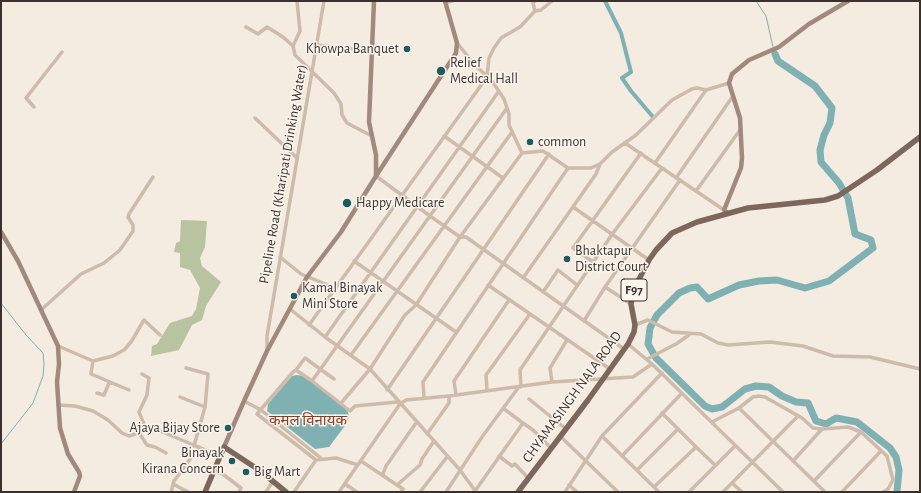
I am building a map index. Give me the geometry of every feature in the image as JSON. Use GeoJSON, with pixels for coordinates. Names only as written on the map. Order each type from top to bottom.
{"type":"FeatureCollection","features":[{"type":"Feature","properties":{"kind":"main road"},"geometry":{"type":"LineString","coordinates":[[374,1],[369,106],[370,135],[376,155],[376,176]]}},
{"type":"Feature","properties":{"kind":"main road"},"geometry":{"type":"LineString","coordinates":[[726,211],[742,158],[741,129],[738,109],[729,83],[732,74],[749,60],[779,47],[809,24],[848,1]]}},
{"type":"Feature","properties":{"kind":"main road"},"geometry":{"type":"LineString","coordinates":[[205,492],[244,400],[307,277],[341,232],[451,62],[457,49],[457,43],[445,2]]}},
{"type":"Feature","properties":{"kind":"main road","name":"CHYAMASINGH NALA ROAD"},"geometry":{"type":"LineString","coordinates":[[518,492],[561,437],[626,347],[634,332],[635,325],[631,304],[633,291],[649,260],[664,240],[678,229],[726,211],[825,200],[838,196],[877,170],[920,137]]}},
{"type":"Feature","properties":{"kind":"main road"},"geometry":{"type":"LineString","coordinates":[[1,232],[18,261],[58,346],[58,405],[63,442],[68,454],[79,472],[79,481],[74,492]]}},
{"type":"Feature","properties":{"kind":"main road"},"geometry":{"type":"LineString","coordinates":[[224,447],[273,481],[286,492]]}},
{"type":"Feature","properties":{"kind":"street"},"geometry":{"type":"LineString","coordinates":[[297,1],[300,31],[293,46],[295,55],[328,85],[338,98],[342,115],[347,123],[370,135]]}},
{"type":"Feature","properties":{"kind":"street","name":"Pipeline Road (Kharipati Drinking Water)"},"geometry":{"type":"LineString","coordinates":[[268,351],[266,336],[324,1]]}},
{"type":"Feature","properties":{"kind":"street"},"geometry":{"type":"LineString","coordinates":[[445,2],[452,1]]}},
{"type":"Feature","properties":{"kind":"street"},"geometry":{"type":"LineString","coordinates":[[535,1],[533,3],[535,12]]}},
{"type":"Feature","properties":{"kind":"street"},"geometry":{"type":"LineString","coordinates":[[309,325],[334,288],[487,77],[489,58],[501,38],[520,27],[535,12],[541,10],[552,1]]}},
{"type":"Feature","properties":{"kind":"street"},"geometry":{"type":"LineString","coordinates":[[246,27],[258,34],[267,27],[293,46]]}},
{"type":"Feature","properties":{"kind":"street"},"geometry":{"type":"LineString","coordinates":[[457,43],[499,91],[507,108],[512,132],[522,153]]}},
{"type":"Feature","properties":{"kind":"street"},"geometry":{"type":"LineString","coordinates":[[317,45],[372,51]]}},
{"type":"Feature","properties":{"kind":"street"},"geometry":{"type":"LineString","coordinates":[[34,107],[26,98],[62,52]]}},
{"type":"Feature","properties":{"kind":"street"},"geometry":{"type":"LineString","coordinates":[[342,402],[370,369],[405,314],[416,305],[460,237],[522,153],[543,151],[568,168],[591,168],[600,164],[672,100],[697,88],[706,90],[729,83]]}},
{"type":"Feature","properties":{"kind":"street"},"geometry":{"type":"LineString","coordinates":[[655,163],[706,90]]}},
{"type":"Feature","properties":{"kind":"street"},"geometry":{"type":"LineString","coordinates":[[325,337],[499,91]]}},
{"type":"Feature","properties":{"kind":"street"},"geometry":{"type":"LineString","coordinates":[[676,178],[733,96]]}},
{"type":"Feature","properties":{"kind":"street"},"geometry":{"type":"LineString","coordinates":[[312,381],[507,108]]}},
{"type":"Feature","properties":{"kind":"street"},"geometry":{"type":"LineString","coordinates":[[255,118],[297,158]]}},
{"type":"Feature","properties":{"kind":"street"},"geometry":{"type":"LineString","coordinates":[[696,191],[741,129]]}},
{"type":"Feature","properties":{"kind":"street"},"geometry":{"type":"LineString","coordinates":[[351,355],[512,132]]}},
{"type":"Feature","properties":{"kind":"street"},"geometry":{"type":"LineString","coordinates":[[444,136],[503,178]]}},
{"type":"Feature","properties":{"kind":"street"},"geometry":{"type":"LineString","coordinates":[[625,142],[726,211]]}},
{"type":"Feature","properties":{"kind":"street"},"geometry":{"type":"LineString","coordinates":[[593,262],[573,248],[641,153]]}},
{"type":"Feature","properties":{"kind":"street"},"geometry":{"type":"LineString","coordinates":[[387,390],[549,154]]}},
{"type":"Feature","properties":{"kind":"street"},"geometry":{"type":"LineString","coordinates":[[524,278],[596,174],[600,164]]}},
{"type":"Feature","properties":{"kind":"street"},"geometry":{"type":"LineString","coordinates":[[424,398],[423,382],[568,168]]}},
{"type":"Feature","properties":{"kind":"street"},"geometry":{"type":"LineString","coordinates":[[446,492],[482,437],[520,387],[520,370],[548,327],[612,233],[662,168]]}},
{"type":"Feature","properties":{"kind":"street"},"geometry":{"type":"LineString","coordinates":[[376,176],[460,237],[466,237],[482,250],[563,306],[626,347],[648,358],[652,364],[783,492]]}},
{"type":"Feature","properties":{"kind":"street"},"geometry":{"type":"LineString","coordinates":[[41,310],[82,274],[104,263],[120,250],[133,231],[133,225],[128,217],[129,214],[153,177]]}},
{"type":"Feature","properties":{"kind":"street"},"geometry":{"type":"LineString","coordinates":[[584,320],[605,287],[680,180]]}},
{"type":"Feature","properties":{"kind":"street"},"geometry":{"type":"LineString","coordinates":[[573,207],[594,220],[649,260]]}},
{"type":"Feature","properties":{"kind":"street"},"geometry":{"type":"LineString","coordinates":[[280,257],[301,274],[334,288]]}},
{"type":"Feature","properties":{"kind":"street"},"geometry":{"type":"LineString","coordinates":[[354,261],[456,332]]}},
{"type":"Feature","properties":{"kind":"street"},"geometry":{"type":"LineString","coordinates":[[543,292],[558,270],[577,285]]}},
{"type":"Feature","properties":{"kind":"street"},"geometry":{"type":"LineString","coordinates":[[488,285],[610,369]]}},
{"type":"Feature","properties":{"kind":"street"},"geometry":{"type":"LineString","coordinates":[[605,287],[631,304]]}},
{"type":"Feature","properties":{"kind":"street"},"geometry":{"type":"LineString","coordinates":[[456,395],[454,381],[509,300]]}},
{"type":"Feature","properties":{"kind":"street"},"geometry":{"type":"LineString","coordinates":[[290,309],[309,325],[370,369],[398,403],[460,470],[475,491],[523,423]]}},
{"type":"Feature","properties":{"kind":"street"},"geometry":{"type":"LineString","coordinates":[[487,391],[486,375],[530,314]]}},
{"type":"Feature","properties":{"kind":"street"},"geometry":{"type":"LineString","coordinates":[[58,346],[93,361],[113,356],[124,350],[131,342],[144,320],[160,335]]}},
{"type":"Feature","properties":{"kind":"street"},"geometry":{"type":"LineString","coordinates":[[635,325],[648,320],[659,324],[672,332],[688,335],[701,334],[718,344],[728,345],[770,342],[803,346],[833,356],[870,357],[920,369]]}},
{"type":"Feature","properties":{"kind":"street"},"geometry":{"type":"LineString","coordinates":[[648,358],[657,352],[676,344],[688,335]]}},
{"type":"Feature","properties":{"kind":"street"},"geometry":{"type":"LineString","coordinates":[[552,382],[550,368],[567,340]]}},
{"type":"Feature","properties":{"kind":"street"},"geometry":{"type":"LineString","coordinates":[[316,460],[257,414],[305,358],[334,379]]}},
{"type":"Feature","properties":{"kind":"street"},"geometry":{"type":"LineString","coordinates":[[93,361],[91,374],[109,383],[129,390]]}},
{"type":"Feature","properties":{"kind":"street"},"geometry":{"type":"LineString","coordinates":[[296,370],[342,402],[350,411],[355,406],[398,403],[406,400],[449,396],[552,382],[633,377],[652,364]]}},
{"type":"Feature","properties":{"kind":"street"},"geometry":{"type":"LineString","coordinates":[[186,368],[208,374],[205,407],[194,446]]}},
{"type":"Feature","properties":{"kind":"street"},"geometry":{"type":"LineString","coordinates":[[564,492],[602,436],[662,373]]}},
{"type":"Feature","properties":{"kind":"street"},"geometry":{"type":"LineString","coordinates":[[142,374],[149,378],[147,395],[139,412],[146,429]]}},
{"type":"Feature","properties":{"kind":"street"},"geometry":{"type":"LineString","coordinates":[[97,393],[104,395],[109,383]]}},
{"type":"Feature","properties":{"kind":"street"},"geometry":{"type":"LineString","coordinates":[[622,456],[682,393]]}},
{"type":"Feature","properties":{"kind":"street"},"geometry":{"type":"LineString","coordinates":[[427,434],[449,403],[449,396]]}},
{"type":"Feature","properties":{"kind":"street"},"geometry":{"type":"LineString","coordinates":[[712,422],[739,408],[753,397],[759,396],[770,400],[797,417],[810,423],[813,428],[822,429],[848,427],[861,432],[887,456],[893,480],[888,490],[883,492]]}},
{"type":"Feature","properties":{"kind":"street"},"geometry":{"type":"LineString","coordinates":[[180,397],[205,407]]}},
{"type":"Feature","properties":{"kind":"street"},"geometry":{"type":"LineString","coordinates":[[529,399],[566,429]]}},
{"type":"Feature","properties":{"kind":"street"},"geometry":{"type":"LineString","coordinates":[[244,400],[261,410],[322,459]]}},
{"type":"Feature","properties":{"kind":"street"},"geometry":{"type":"LineString","coordinates":[[339,492],[358,466],[398,403]]}},
{"type":"Feature","properties":{"kind":"street"},"geometry":{"type":"LineString","coordinates":[[58,405],[75,406],[93,411],[108,420],[122,433],[129,436],[140,433],[146,429],[161,431],[220,456]]}},
{"type":"Feature","properties":{"kind":"street"},"geometry":{"type":"LineString","coordinates":[[739,408],[772,442],[825,492]]}},
{"type":"Feature","properties":{"kind":"street"},"geometry":{"type":"LineString","coordinates":[[504,409],[523,423],[551,448]]}},
{"type":"Feature","properties":{"kind":"street"},"geometry":{"type":"LineString","coordinates":[[662,413],[715,465]]}},
{"type":"Feature","properties":{"kind":"street"},"geometry":{"type":"LineString","coordinates":[[723,492],[797,417]]}},
{"type":"Feature","properties":{"kind":"street"},"geometry":{"type":"LineString","coordinates":[[383,474],[386,466],[416,423]]}},
{"type":"Feature","properties":{"kind":"street"},"geometry":{"type":"LineString","coordinates":[[637,470],[678,429]]}},
{"type":"Feature","properties":{"kind":"street"},"geometry":{"type":"LineString","coordinates":[[793,461],[822,429]]}},
{"type":"Feature","properties":{"kind":"street"},"geometry":{"type":"LineString","coordinates":[[814,481],[861,432]]}},
{"type":"Feature","properties":{"kind":"street"},"geometry":{"type":"LineString","coordinates":[[140,433],[147,445],[155,447],[166,453]]}},
{"type":"Feature","properties":{"kind":"street"},"geometry":{"type":"LineString","coordinates":[[602,436],[659,492]]}},
{"type":"Feature","properties":{"kind":"street"},"geometry":{"type":"LineString","coordinates":[[561,437],[618,492]]}},
{"type":"Feature","properties":{"kind":"street"},"geometry":{"type":"LineString","coordinates":[[397,485],[420,465],[434,441]]}},
{"type":"Feature","properties":{"kind":"street"},"geometry":{"type":"LineString","coordinates":[[654,487],[696,446]]}},
{"type":"Feature","properties":{"kind":"street"},"geometry":{"type":"LineString","coordinates":[[689,492],[735,446]]}},
{"type":"Feature","properties":{"kind":"street"},"geometry":{"type":"LineString","coordinates":[[171,492],[173,484],[199,447]]}},
{"type":"Feature","properties":{"kind":"street"},"geometry":{"type":"LineString","coordinates":[[842,492],[881,450]]}},
{"type":"Feature","properties":{"kind":"street"},"geometry":{"type":"LineString","coordinates":[[499,456],[512,466],[515,464],[528,478]]}},
{"type":"Feature","properties":{"kind":"street"},"geometry":{"type":"LineString","coordinates":[[420,492],[447,457]]}},
{"type":"Feature","properties":{"kind":"street"},"geometry":{"type":"LineString","coordinates":[[294,492],[316,460],[336,458],[358,466]]}},
{"type":"Feature","properties":{"kind":"street"},"geometry":{"type":"LineString","coordinates":[[361,461],[383,474],[403,489],[401,492]]}},
{"type":"Feature","properties":{"kind":"street"},"geometry":{"type":"LineString","coordinates":[[214,471],[224,474],[241,488],[239,492]]}},
{"type":"Feature","properties":{"kind":"street"},"geometry":{"type":"LineString","coordinates":[[266,492],[273,481]]}},
{"type":"Feature","properties":{"kind":"street"},"geometry":{"type":"LineString","coordinates":[[732,483],[742,492]]}},
{"type":"Feature","properties":{"kind":"street"},"geometry":{"type":"LineString","coordinates":[[173,484],[188,492]]}},
{"type":"Feature","properties":{"kind":"street"},"geometry":{"type":"LineString","coordinates":[[345,484],[357,492]]}},
{"type":"Feature","properties":{"kind":"street"},"geometry":{"type":"LineString","coordinates":[[569,485],[577,492]]}},
{"type":"Feature","properties":{"kind":"green space"},"geometry":{"type":"Polygon","coordinates":[[[181,220],[207,221],[205,247],[200,258],[202,266],[221,282],[206,306],[202,320],[192,325],[179,350],[151,356],[152,346],[157,344],[170,323],[192,316],[196,309],[200,288],[190,270],[180,267],[180,253],[174,252],[176,243],[180,241],[181,220]]]}},
{"type":"Feature","properties":{"kind":"water"},"geometry":{"type":"Polygon","coordinates":[[[292,376],[303,376],[340,403],[348,412],[349,417],[347,423],[329,447],[315,449],[267,411],[268,404],[292,376]]]}},
{"type":"Feature","properties":{"kind":"waterway"},"geometry":{"type":"LineString","coordinates":[[605,1],[621,33],[631,72],[622,78],[653,117]]}},
{"type":"Feature","properties":{"kind":"waterway"},"geometry":{"type":"LineString","coordinates":[[756,1],[766,16],[773,47]]}},
{"type":"Feature","properties":{"kind":"waterway"},"geometry":{"type":"LineString","coordinates":[[775,54],[778,61],[815,86],[832,108],[830,123],[824,135],[820,150],[821,162],[839,183],[848,198],[855,234],[871,240],[873,248],[829,281],[805,288],[777,280],[759,281],[739,285],[708,299],[697,287],[690,288],[679,293],[657,315],[650,328],[648,344],[656,358],[705,406],[712,409],[722,407],[745,389],[756,386],[769,387],[782,396],[796,402],[808,403],[816,421],[826,424],[836,418],[857,422],[890,448],[896,457],[899,470],[897,492]]}},
{"type":"Feature","properties":{"kind":"waterway"},"geometry":{"type":"LineString","coordinates":[[1,303],[26,335],[43,353],[44,364],[43,376],[33,403],[1,444]]}},
{"type":"Feature","properties":{"kind":"place","name":"Khowpa Banquet"},"geometry":{"type":"Point","coordinates":[407,49]}},
{"type":"Feature","properties":{"kind":"place","name":"Relief Medical Hall"},"geometry":{"type":"Point","coordinates":[441,71]}},
{"type":"Feature","properties":{"kind":"place","name":"common"},"geometry":{"type":"Point","coordinates":[530,142]}},
{"type":"Feature","properties":{"kind":"place","name":"Happy Medicare"},"geometry":{"type":"Point","coordinates":[347,203]}},
{"type":"Feature","properties":{"kind":"place","name":"Bhaktapur District Court"},"geometry":{"type":"Point","coordinates":[567,259]}},
{"type":"Feature","properties":{"kind":"place","name":"Kamal Binayak Mini Store"},"geometry":{"type":"Point","coordinates":[294,296]}},
{"type":"Feature","properties":{"kind":"place","name":"Ajaya Bijay Store"},"geometry":{"type":"Point","coordinates":[228,428]}},
{"type":"Feature","properties":{"kind":"place","name":"Binayak Kirana Concern"},"geometry":{"type":"Point","coordinates":[232,461]}},
{"type":"Feature","properties":{"kind":"place","name":"Big Mart"},"geometry":{"type":"Point","coordinates":[246,472]}},
{"type":"Feature","properties":{"kind":"district","name":"कमल विनायक"},"geometry":{"type":"Point","coordinates":[308,420]}}]}
